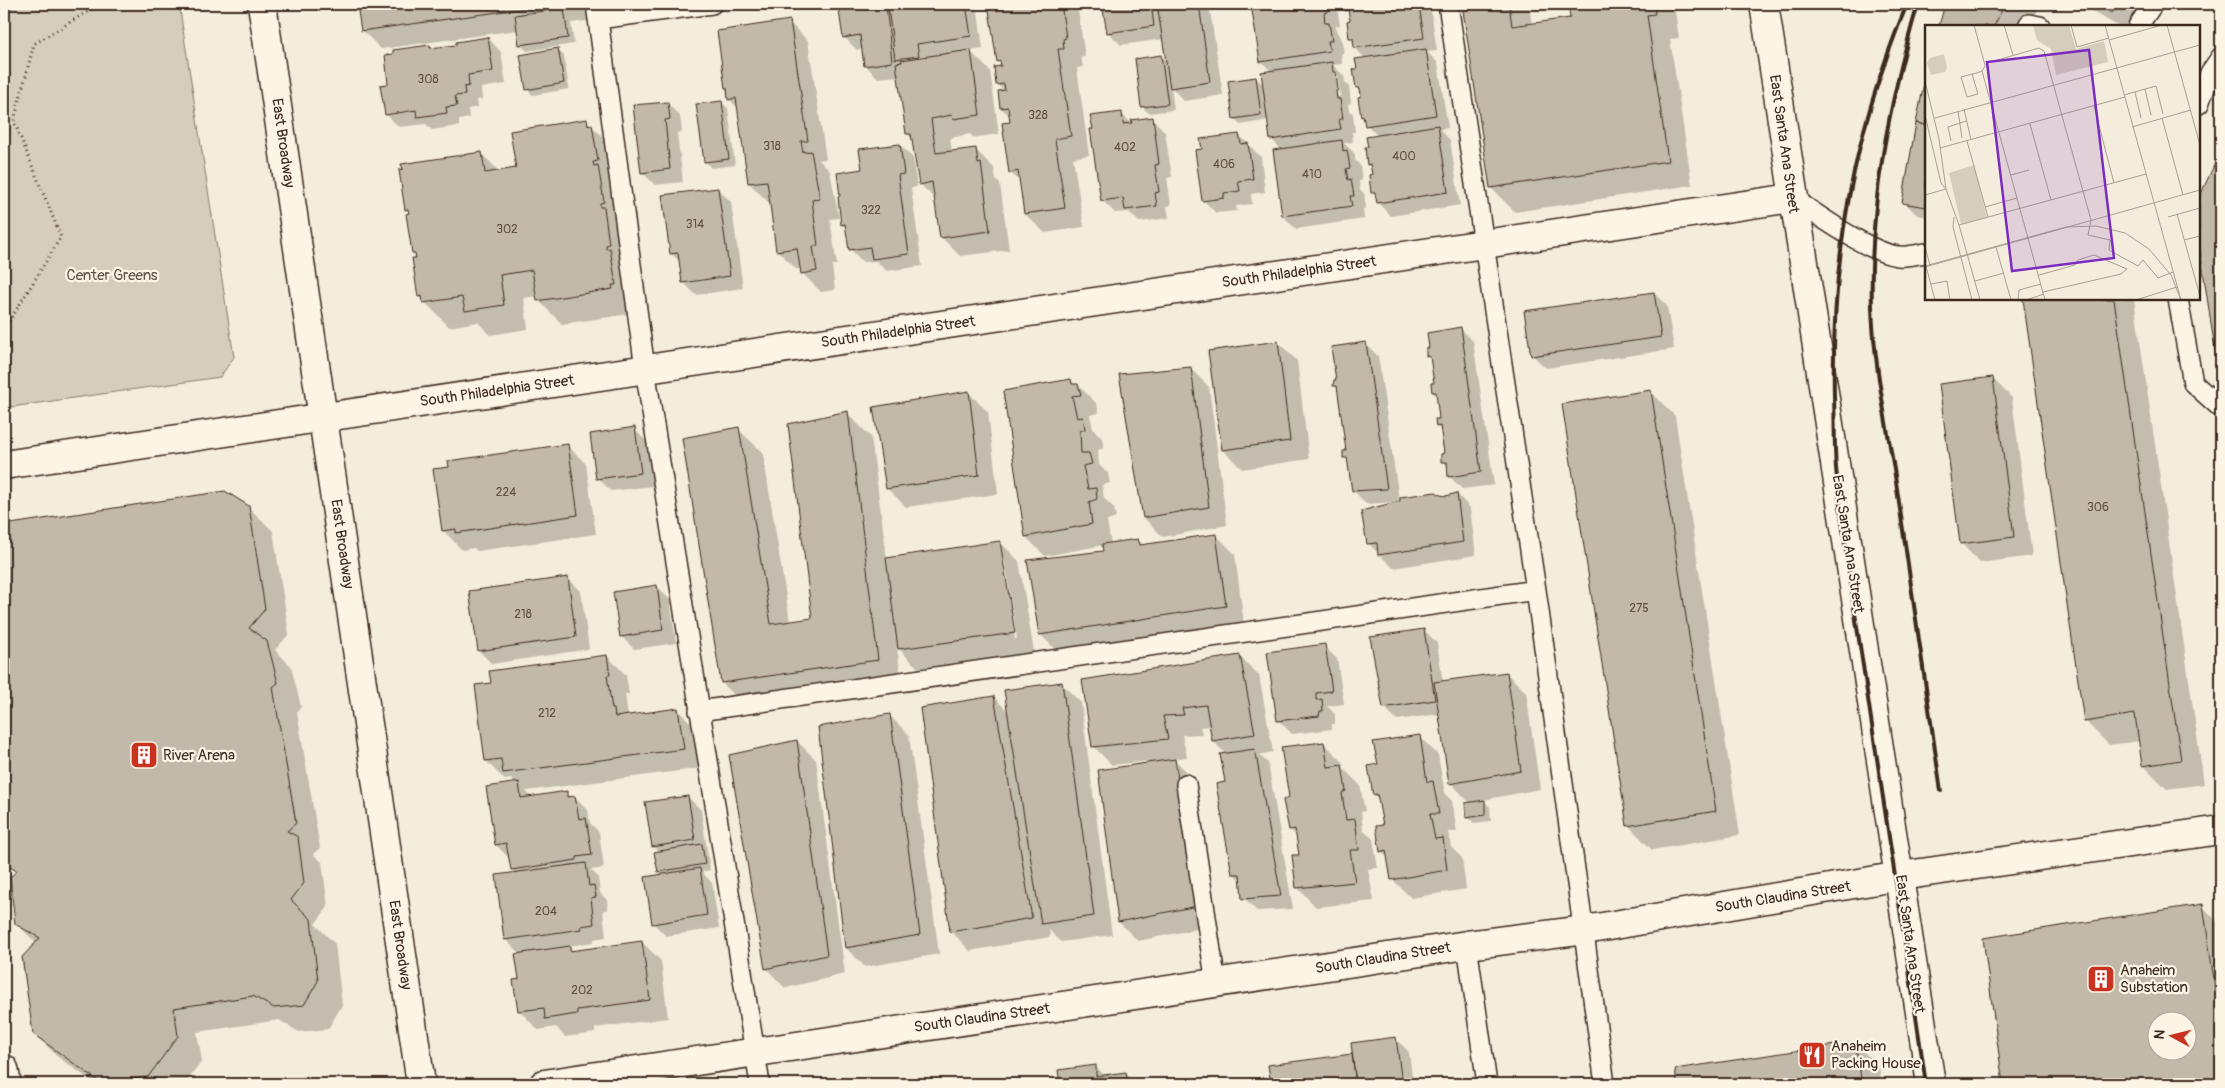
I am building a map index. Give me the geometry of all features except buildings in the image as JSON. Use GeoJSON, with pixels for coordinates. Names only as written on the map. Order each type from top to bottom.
{"type":"FeatureCollection","features":[{"type":"Feature","properties":{"kind":"street","name":"East Broadway"},"geometry":{"type":"LineString","coordinates":[[262,4],[421,1084]]}},
{"type":"Feature","properties":{"kind":"street","name":"East Santa Ana Street"},"geometry":{"type":"LineString","coordinates":[[1764,4],[1792,198],[1900,876],[1931,1084]]}},
{"type":"Feature","properties":{"kind":"street","name":"South Philadelphia Street"},"geometry":{"type":"LineString","coordinates":[[4,465],[1792,198]]}},
{"type":"Feature","properties":{"kind":"street","name":"South Claudina Street"},"geometry":{"type":"LineString","coordinates":[[544,1084],[756,1051],[1584,930],[1900,876],[2221,830]]}},
{"type":"Feature","properties":{"kind":"street"},"geometry":{"type":"LineString","coordinates":[[4,1069],[7,1084]]}},
{"type":"Feature","properties":{"kind":"lane"},"geometry":{"type":"LineString","coordinates":[[712,4],[597,11],[645,370],[760,1084]]}},
{"type":"Feature","properties":{"kind":"lane"},"geometry":{"type":"LineString","coordinates":[[1448,4],[1536,590],[1605,1084]]}},
{"type":"Feature","properties":{"kind":"lane"},"geometry":{"type":"LineString","coordinates":[[2139,25],[2153,4]]}},
{"type":"Feature","properties":{"kind":"lane"},"geometry":{"type":"LineString","coordinates":[[2200,101],[2210,73],[2221,57]]}},
{"type":"Feature","properties":{"kind":"lane"},"geometry":{"type":"LineString","coordinates":[[1792,198],[1842,230],[1874,247],[1898,256],[1925,253]]}},
{"type":"Feature","properties":{"kind":"lane"},"geometry":{"type":"LineString","coordinates":[[2178,300],[2193,383],[2221,408]]}},
{"type":"Feature","properties":{"kind":"lane"},"geometry":{"type":"LineString","coordinates":[[700,711],[1536,590]]}},
{"type":"Feature","properties":{"kind":"lane"},"geometry":{"type":"LineString","coordinates":[[1186,784],[1216,984]]}},
{"type":"Feature","properties":{"kind":"lane"},"geometry":{"type":"LineString","coordinates":[[1467,946],[1488,1084]]}},
{"type":"Feature","properties":{"kind":"path"},"geometry":{"type":"LineString","coordinates":[[4,330],[61,237],[14,121],[34,44],[92,9],[94,4]]}},
{"type":"Feature","properties":{"kind":"green space","name":"Center Greens"},"geometry":{"type":"Polygon","coordinates":[[[4,4],[179,4],[234,357],[220,377],[4,408],[4,4]]]}},
{"type":"Feature","properties":{"kind":"railway"},"geometry":{"type":"LineString","coordinates":[[1907,4],[1872,101],[1859,148],[1849,196],[1837,294],[1834,344],[1834,396],[1836,468],[1847,562],[1926,1084]]}},
{"type":"Feature","properties":{"kind":"railway"},"geometry":{"type":"LineString","coordinates":[[1918,4],[1898,79],[1883,154],[1874,230],[1872,307],[1878,373],[1896,482],[1941,791]]}},
{"type":"Feature","properties":{"kind":"place","name":"River Arena"},"geometry":{"type":"Point","coordinates":[144,755]}},
{"type":"Feature","properties":{"kind":"place","name":"Anaheim Substation"},"geometry":{"type":"Point","coordinates":[2101,979]}},
{"type":"Feature","properties":{"kind":"place","name":"Anaheim Packing House"},"geometry":{"type":"Point","coordinates":[1812,1055]}}]}
